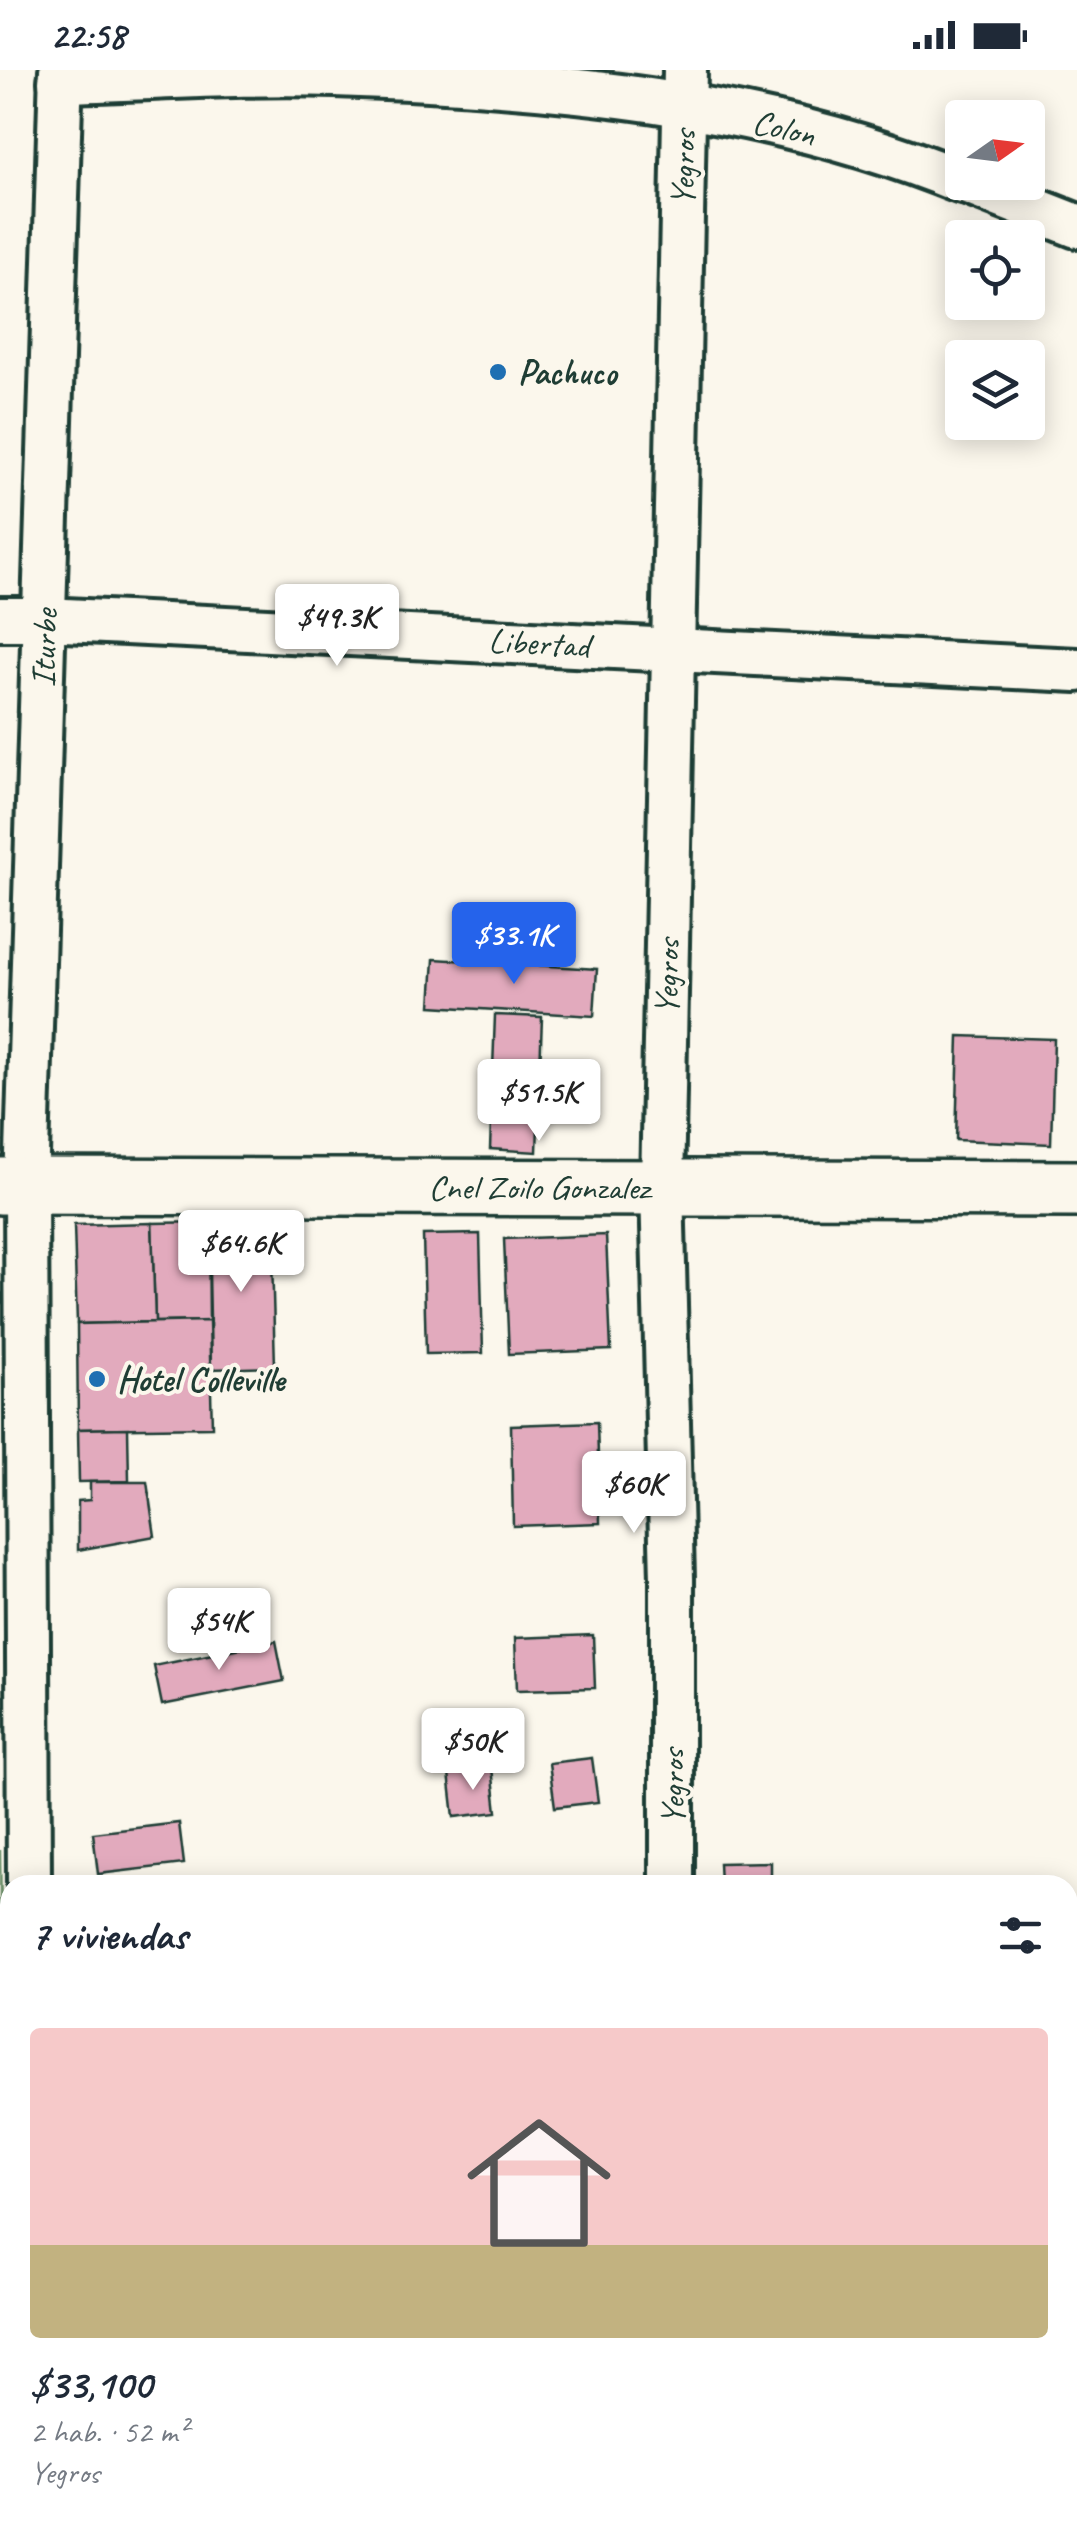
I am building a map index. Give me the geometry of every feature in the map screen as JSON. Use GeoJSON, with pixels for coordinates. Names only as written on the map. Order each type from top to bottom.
{"type":"FeatureCollection","features":[{"type":"Feature","properties":{"kind":"main road","name":"Cnel Zoilo Gonzalez"},"geometry":{"type":"LineString","coordinates":[[13,1186],[1077,1190]]}},
{"type":"Feature","properties":{"kind":"street","name":"Colon"},"geometry":{"type":"LineString","coordinates":[[61,75],[333,75],[540,88],[684,87],[895,154],[945,174]]}},
{"type":"Feature","properties":{"kind":"street","name":"Iturbe"},"geometry":{"type":"LineString","coordinates":[[27,1875],[14,1820],[13,1186],[45,619],[61,75]]}},
{"type":"Feature","properties":{"kind":"street","name":"Yegros"},"geometry":{"type":"LineString","coordinates":[[672,1875],[672,1578],[662,1187],[684,87]]}},
{"type":"Feature","properties":{"kind":"street","name":"Colon"},"geometry":{"type":"LineString","coordinates":[[1010,200],[1077,226]]}},
{"type":"Feature","properties":{"kind":"street","name":"Libertad"},"geometry":{"type":"LineString","coordinates":[[0,620],[45,619],[1077,670]]}},
{"type":"Feature","properties":{"kind":"building"},"geometry":{"type":"Polygon","coordinates":[[[434,959],[597,969],[594,1016],[431,1006],[434,959]]]}},
{"type":"Feature","properties":{"kind":"building"},"geometry":{"type":"Polygon","coordinates":[[[495,1015],[542,1017],[537,1152],[490,1149],[495,1015]]]}},
{"type":"Feature","properties":{"kind":"building"},"geometry":{"type":"Polygon","coordinates":[[[959,1036],[1054,1039],[1051,1144],[956,1140],[959,1036]]]}},
{"type":"Feature","properties":{"kind":"building"},"geometry":{"type":"Polygon","coordinates":[[[271,1220],[275,1367],[211,1369],[208,1222],[271,1220]]]}},
{"type":"Feature","properties":{"kind":"building"},"geometry":{"type":"Polygon","coordinates":[[[208,1222],[209,1321],[155,1322],[152,1223],[208,1222]]]}},
{"type":"Feature","properties":{"kind":"building"},"geometry":{"type":"Polygon","coordinates":[[[152,1223],[155,1322],[77,1324],[74,1225],[152,1223]]]}},
{"type":"Feature","properties":{"kind":"building"},"geometry":{"type":"Polygon","coordinates":[[[480,1234],[483,1353],[426,1354],[423,1235],[480,1234]]]}},
{"type":"Feature","properties":{"kind":"building"},"geometry":{"type":"Polygon","coordinates":[[[606,1235],[611,1350],[509,1354],[504,1239],[606,1235]]]}},
{"type":"Feature","properties":{"kind":"building"},"geometry":{"type":"Polygon","coordinates":[[[209,1321],[212,1427],[78,1429],[77,1324],[209,1321]]]}},
{"type":"Feature","properties":{"kind":"building"},"geometry":{"type":"Polygon","coordinates":[[[597,1422],[600,1523],[513,1526],[511,1425],[597,1422]]]}},
{"type":"Feature","properties":{"kind":"building"},"geometry":{"type":"Polygon","coordinates":[[[128,1428],[129,1481],[79,1482],[78,1429],[128,1428]]]}},
{"type":"Feature","properties":{"kind":"building"},"geometry":{"type":"Polygon","coordinates":[[[90,1482],[147,1482],[155,1536],[78,1550],[78,1501],[90,1500],[90,1482]]]}},
{"type":"Feature","properties":{"kind":"building"},"geometry":{"type":"Polygon","coordinates":[[[593,1635],[595,1688],[517,1690],[515,1638],[593,1635]]]}},
{"type":"Feature","properties":{"kind":"building"},"geometry":{"type":"Polygon","coordinates":[[[276,1641],[284,1681],[162,1705],[154,1666],[276,1641]]]}},
{"type":"Feature","properties":{"kind":"building"},"geometry":{"type":"Polygon","coordinates":[[[592,1758],[598,1802],[555,1807],[549,1763],[592,1758]]]}},
{"type":"Feature","properties":{"kind":"building"},"geometry":{"type":"Polygon","coordinates":[[[492,1768],[497,1812],[454,1817],[449,1773],[492,1768]]]}},
{"type":"Feature","properties":{"kind":"building"},"geometry":{"type":"Polygon","coordinates":[[[179,1823],[184,1864],[98,1874],[93,1833],[179,1823]]]}},
{"type":"Feature","properties":{"kind":"building"},"geometry":{"type":"Polygon","coordinates":[[[771,1862],[771,1875],[720,1875],[719,1863],[771,1862]]]}},
{"type":"Feature","properties":{"kind":"place","name":"Pachuco"},"geometry":{"type":"Point","coordinates":[498,372]}},
{"type":"Feature","properties":{"kind":"place","name":"Hotel Colleville"},"geometry":{"type":"Point","coordinates":[97,1379]}}]}
